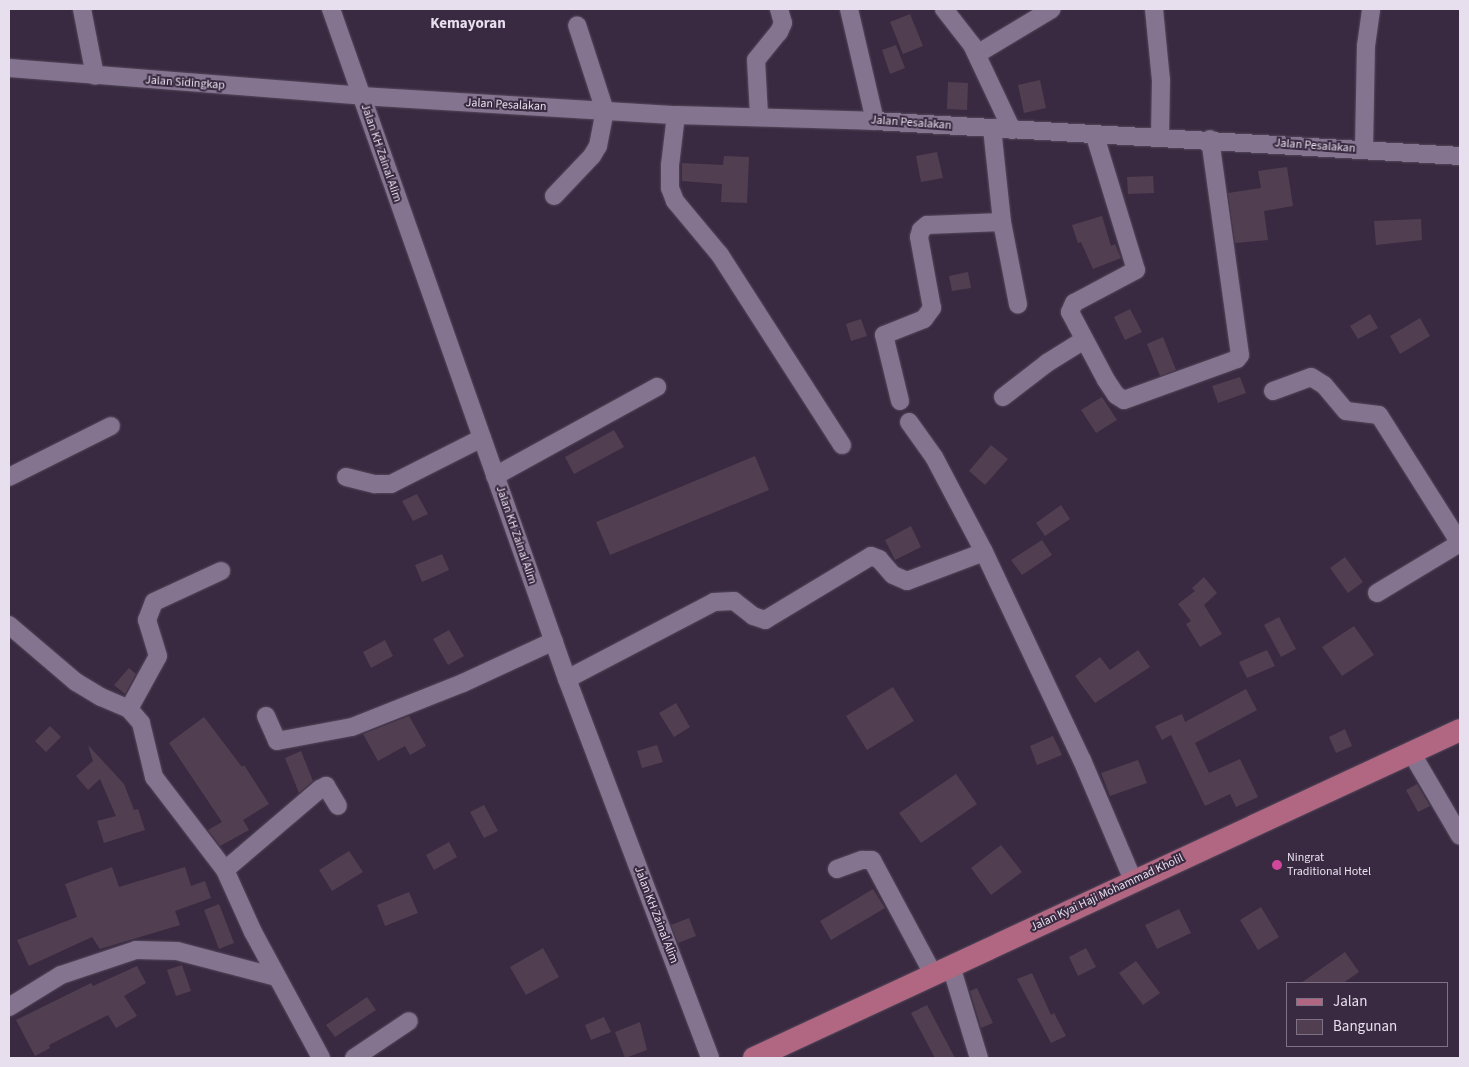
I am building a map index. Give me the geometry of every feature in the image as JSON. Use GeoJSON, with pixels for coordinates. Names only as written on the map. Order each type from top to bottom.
{"type":"FeatureCollection","features":[{"type":"Feature","properties":{"kind":"main road","name":"Jalan Kyai Haji Mohammad Kholil"},"geometry":{"type":"LineString","coordinates":[[754,1058],[1133,880],[1460,730]]}},
{"type":"Feature","properties":{"kind":"street"},"geometry":{"type":"LineString","coordinates":[[82,9],[95,76]]}},
{"type":"Feature","properties":{"kind":"street","name":"Jalan KH Zainal Alim"},"geometry":{"type":"LineString","coordinates":[[331,9],[567,679],[710,1058]]}},
{"type":"Feature","properties":{"kind":"street"},"geometry":{"type":"LineString","coordinates":[[759,115],[756,60],[779,32],[782,22],[779,9]]}},
{"type":"Feature","properties":{"kind":"street"},"geometry":{"type":"LineString","coordinates":[[849,9],[875,120]]}},
{"type":"Feature","properties":{"kind":"street"},"geometry":{"type":"LineString","coordinates":[[944,9],[977,54],[1012,130]]}},
{"type":"Feature","properties":{"kind":"street"},"geometry":{"type":"LineString","coordinates":[[977,54],[1052,9]]}},
{"type":"Feature","properties":{"kind":"street"},"geometry":{"type":"LineString","coordinates":[[1154,9],[1162,80],[1160,138]]}},
{"type":"Feature","properties":{"kind":"street"},"geometry":{"type":"LineString","coordinates":[[1364,149],[1366,46],[1371,9]]}},
{"type":"Feature","properties":{"kind":"street"},"geometry":{"type":"LineString","coordinates":[[554,196],[592,156],[598,146],[605,111],[577,25]]}},
{"type":"Feature","properties":{"kind":"street","name":"Jalan Sidingkap"},"geometry":{"type":"LineString","coordinates":[[9,68],[361,96]]}},
{"type":"Feature","properties":{"kind":"street","name":"Jalan Pesalakan"},"geometry":{"type":"LineString","coordinates":[[361,96],[676,115],[759,115],[875,120],[1096,136],[1210,139],[1460,156]]}},
{"type":"Feature","properties":{"kind":"street"},"geometry":{"type":"LineString","coordinates":[[676,115],[670,165],[670,188],[675,200],[725,262],[842,444]]}},
{"type":"Feature","properties":{"kind":"street"},"geometry":{"type":"LineString","coordinates":[[992,128],[1002,222],[1018,304]]}},
{"type":"Feature","properties":{"kind":"street"},"geometry":{"type":"LineString","coordinates":[[1096,136],[1137,264],[1133,275],[1070,307],[1070,312],[1106,380],[1122,400],[1239,357],[1210,139]]}},
{"type":"Feature","properties":{"kind":"street"},"geometry":{"type":"LineString","coordinates":[[900,401],[884,335],[924,319],[932,308],[919,237],[921,230],[927,226],[1002,222]]}},
{"type":"Feature","properties":{"kind":"street"},"geometry":{"type":"LineString","coordinates":[[1004,397],[1047,363],[1084,340]]}},
{"type":"Feature","properties":{"kind":"street"},"geometry":{"type":"LineString","coordinates":[[1273,391],[1311,377],[1324,385],[1346,411],[1379,415],[1455,525],[1460,543],[1377,593]]}},
{"type":"Feature","properties":{"kind":"street"},"geometry":{"type":"LineString","coordinates":[[495,476],[656,387]]}},
{"type":"Feature","properties":{"kind":"street"},"geometry":{"type":"LineString","coordinates":[[909,422],[938,464],[984,552],[1082,760],[1133,880]]}},
{"type":"Feature","properties":{"kind":"street"},"geometry":{"type":"LineString","coordinates":[[9,478],[111,426]]}},
{"type":"Feature","properties":{"kind":"street"},"geometry":{"type":"LineString","coordinates":[[346,477],[375,484],[391,484],[482,438]]}},
{"type":"Feature","properties":{"kind":"street"},"geometry":{"type":"LineString","coordinates":[[567,679],[714,602],[725,599],[734,601],[753,616],[765,620],[871,556],[879,559],[893,575],[908,581],[984,552]]}},
{"type":"Feature","properties":{"kind":"street"},"geometry":{"type":"LineString","coordinates":[[129,708],[158,656],[147,620],[154,602],[221,572]]}},
{"type":"Feature","properties":{"kind":"street"},"geometry":{"type":"LineString","coordinates":[[9,625],[76,682],[101,697],[129,708],[141,723],[154,777],[224,870],[276,977],[322,1058]]}},
{"type":"Feature","properties":{"kind":"street"},"geometry":{"type":"LineString","coordinates":[[266,716],[277,741],[352,727],[462,683],[554,641]]}},
{"type":"Feature","properties":{"kind":"street"},"geometry":{"type":"LineString","coordinates":[[1411,752],[1460,836]]}},
{"type":"Feature","properties":{"kind":"street"},"geometry":{"type":"LineString","coordinates":[[224,870],[320,789],[326,786],[338,806]]}},
{"type":"Feature","properties":{"kind":"street"},"geometry":{"type":"LineString","coordinates":[[837,869],[862,860],[872,860],[942,970],[979,1058]]}},
{"type":"Feature","properties":{"kind":"street"},"geometry":{"type":"LineString","coordinates":[[9,1007],[61,975],[136,950],[177,951],[276,977]]}},
{"type":"Feature","properties":{"kind":"street"},"geometry":{"type":"LineString","coordinates":[[354,1058],[409,1020]]}},
{"type":"Feature","properties":{"kind":"building"},"geometry":{"type":"Polygon","coordinates":[[[910,14],[923,46],[903,54],[890,22],[910,14]]]}},
{"type":"Feature","properties":{"kind":"building"},"geometry":{"type":"Polygon","coordinates":[[[896,45],[905,68],[890,74],[882,50],[896,45]]]}},
{"type":"Feature","properties":{"kind":"building"},"geometry":{"type":"Polygon","coordinates":[[[1040,80],[1046,108],[1024,113],[1018,85],[1040,80]]]}},
{"type":"Feature","properties":{"kind":"building"},"geometry":{"type":"Polygon","coordinates":[[[948,82],[968,83],[967,110],[947,109],[948,82]]]}},
{"type":"Feature","properties":{"kind":"building"},"geometry":{"type":"Polygon","coordinates":[[[937,152],[943,178],[921,182],[916,156],[937,152]]]}},
{"type":"Feature","properties":{"kind":"building"},"geometry":{"type":"Polygon","coordinates":[[[724,156],[749,157],[747,203],[721,202],[722,184],[682,181],[682,163],[723,165],[724,156]]]}},
{"type":"Feature","properties":{"kind":"building"},"geometry":{"type":"Polygon","coordinates":[[[1287,167],[1293,206],[1264,211],[1268,240],[1235,243],[1228,193],[1261,188],[1258,171],[1287,167]]]}},
{"type":"Feature","properties":{"kind":"building"},"geometry":{"type":"Polygon","coordinates":[[[1153,176],[1154,193],[1128,194],[1127,177],[1153,176]]]}},
{"type":"Feature","properties":{"kind":"building"},"geometry":{"type":"Polygon","coordinates":[[[1102,216],[1111,246],[1115,244],[1121,258],[1093,269],[1081,242],[1078,243],[1072,225],[1102,216]]]}},
{"type":"Feature","properties":{"kind":"building"},"geometry":{"type":"Polygon","coordinates":[[[1421,219],[1422,240],[1376,245],[1374,221],[1421,219]]]}},
{"type":"Feature","properties":{"kind":"building"},"geometry":{"type":"Polygon","coordinates":[[[968,272],[971,288],[952,291],[949,276],[968,272]]]}},
{"type":"Feature","properties":{"kind":"building"},"geometry":{"type":"Polygon","coordinates":[[[1130,309],[1142,332],[1125,340],[1114,317],[1130,309]]]}},
{"type":"Feature","properties":{"kind":"building"},"geometry":{"type":"Polygon","coordinates":[[[1370,314],[1378,328],[1358,339],[1350,326],[1370,314]]]}},
{"type":"Feature","properties":{"kind":"building"},"geometry":{"type":"Polygon","coordinates":[[[1420,318],[1430,336],[1400,354],[1390,336],[1420,318]]]}},
{"type":"Feature","properties":{"kind":"building"},"geometry":{"type":"Polygon","coordinates":[[[861,319],[867,336],[851,341],[846,324],[861,319]]]}},
{"type":"Feature","properties":{"kind":"building"},"geometry":{"type":"Polygon","coordinates":[[[1163,337],[1176,370],[1160,376],[1147,344],[1163,337]]]}},
{"type":"Feature","properties":{"kind":"building"},"geometry":{"type":"Polygon","coordinates":[[[1240,377],[1246,393],[1218,403],[1212,386],[1240,377]]]}},
{"type":"Feature","properties":{"kind":"building"},"geometry":{"type":"Polygon","coordinates":[[[1102,397],[1117,420],[1096,433],[1081,410],[1102,397]]]}},
{"type":"Feature","properties":{"kind":"building"},"geometry":{"type":"Polygon","coordinates":[[[614,430],[624,447],[574,474],[565,457],[614,430]]]}},
{"type":"Feature","properties":{"kind":"building"},"geometry":{"type":"Polygon","coordinates":[[[991,445],[1008,459],[985,485],[969,471],[991,445]]]}},
{"type":"Feature","properties":{"kind":"building"},"geometry":{"type":"Polygon","coordinates":[[[755,456],[769,490],[610,555],[596,522],[755,456]]]}},
{"type":"Feature","properties":{"kind":"building"},"geometry":{"type":"Polygon","coordinates":[[[417,494],[428,514],[413,521],[402,501],[417,494]]]}},
{"type":"Feature","properties":{"kind":"building"},"geometry":{"type":"Polygon","coordinates":[[[1061,505],[1070,519],[1045,536],[1036,523],[1061,505]]]}},
{"type":"Feature","properties":{"kind":"building"},"geometry":{"type":"Polygon","coordinates":[[[911,526],[921,547],[895,560],[885,540],[911,526]]]}},
{"type":"Feature","properties":{"kind":"building"},"geometry":{"type":"Polygon","coordinates":[[[1042,540],[1052,555],[1022,575],[1011,560],[1042,540]]]}},
{"type":"Feature","properties":{"kind":"building"},"geometry":{"type":"Polygon","coordinates":[[[442,554],[449,570],[422,582],[415,565],[442,554]]]}},
{"type":"Feature","properties":{"kind":"building"},"geometry":{"type":"Polygon","coordinates":[[[1345,557],[1363,582],[1348,593],[1330,568],[1345,557]]]}},
{"type":"Feature","properties":{"kind":"building"},"geometry":{"type":"Polygon","coordinates":[[[1204,577],[1217,593],[1204,605],[1222,634],[1200,647],[1186,624],[1191,621],[1178,604],[1195,591],[1192,588],[1204,577]]]}},
{"type":"Feature","properties":{"kind":"building"},"geometry":{"type":"Polygon","coordinates":[[[1279,617],[1296,649],[1281,657],[1264,625],[1279,617]]]}},
{"type":"Feature","properties":{"kind":"building"},"geometry":{"type":"Polygon","coordinates":[[[1354,626],[1374,655],[1342,676],[1322,647],[1354,626]]]}},
{"type":"Feature","properties":{"kind":"building"},"geometry":{"type":"Polygon","coordinates":[[[449,630],[464,656],[448,665],[433,639],[449,630]]]}},
{"type":"Feature","properties":{"kind":"building"},"geometry":{"type":"Polygon","coordinates":[[[385,640],[393,656],[371,668],[363,652],[385,640]]]}},
{"type":"Feature","properties":{"kind":"building"},"geometry":{"type":"Polygon","coordinates":[[[1138,650],[1150,667],[1095,703],[1075,676],[1100,657],[1110,670],[1138,650]]]}},
{"type":"Feature","properties":{"kind":"building"},"geometry":{"type":"Polygon","coordinates":[[[1267,650],[1275,666],[1247,678],[1239,662],[1267,650]]]}},
{"type":"Feature","properties":{"kind":"building"},"geometry":{"type":"Polygon","coordinates":[[[129,668],[136,674],[125,694],[114,685],[129,668]]]}},
{"type":"Feature","properties":{"kind":"building"},"geometry":{"type":"Polygon","coordinates":[[[893,687],[914,721],[867,750],[846,716],[893,687]]]}},
{"type":"Feature","properties":{"kind":"building"},"geometry":{"type":"Polygon","coordinates":[[[1246,689],[1257,710],[1195,743],[1209,773],[1240,759],[1258,797],[1236,807],[1230,794],[1205,806],[1171,735],[1162,740],[1155,726],[1182,714],[1185,722],[1246,689]]]}},
{"type":"Feature","properties":{"kind":"building"},"geometry":{"type":"Polygon","coordinates":[[[676,703],[690,727],[674,737],[659,713],[676,703]]]}},
{"type":"Feature","properties":{"kind":"building"},"geometry":{"type":"Polygon","coordinates":[[[409,716],[426,746],[410,755],[405,746],[378,761],[363,734],[409,716]]]}},
{"type":"Feature","properties":{"kind":"building"},"geometry":{"type":"Polygon","coordinates":[[[204,717],[242,767],[244,765],[269,804],[243,820],[249,830],[220,846],[208,830],[222,822],[169,743],[204,717]]]}},
{"type":"Feature","properties":{"kind":"building"},"geometry":{"type":"Polygon","coordinates":[[[50,726],[61,737],[46,752],[35,741],[50,726]]]}},
{"type":"Feature","properties":{"kind":"building"},"geometry":{"type":"Polygon","coordinates":[[[1345,729],[1352,746],[1336,753],[1329,737],[1345,729]]]}},
{"type":"Feature","properties":{"kind":"building"},"geometry":{"type":"Polygon","coordinates":[[[1053,736],[1062,755],[1037,765],[1030,746],[1053,736]]]}},
{"type":"Feature","properties":{"kind":"building"},"geometry":{"type":"Polygon","coordinates":[[[88,745],[124,784],[134,810],[138,809],[145,830],[104,843],[97,821],[116,816],[100,779],[88,790],[76,776],[93,761],[88,745]]]}},
{"type":"Feature","properties":{"kind":"building"},"geometry":{"type":"Polygon","coordinates":[[[657,745],[663,762],[642,768],[637,751],[657,745]]]}},
{"type":"Feature","properties":{"kind":"building"},"geometry":{"type":"Polygon","coordinates":[[[301,751],[313,781],[299,793],[285,758],[301,751]]]}},
{"type":"Feature","properties":{"kind":"building"},"geometry":{"type":"Polygon","coordinates":[[[1138,760],[1147,783],[1110,796],[1101,773],[1138,760]]]}},
{"type":"Feature","properties":{"kind":"building"},"geometry":{"type":"Polygon","coordinates":[[[956,774],[977,804],[921,843],[899,813],[956,774]]]}},
{"type":"Feature","properties":{"kind":"building"},"geometry":{"type":"Polygon","coordinates":[[[1417,784],[1430,806],[1418,812],[1406,790],[1417,784]]]}},
{"type":"Feature","properties":{"kind":"building"},"geometry":{"type":"Polygon","coordinates":[[[484,805],[498,831],[484,838],[470,812],[484,805]]]}},
{"type":"Feature","properties":{"kind":"building"},"geometry":{"type":"Polygon","coordinates":[[[449,842],[457,857],[434,870],[426,855],[449,842]]]}},
{"type":"Feature","properties":{"kind":"building"},"geometry":{"type":"Polygon","coordinates":[[[1001,845],[1022,872],[991,895],[971,868],[1001,845]]]}},
{"type":"Feature","properties":{"kind":"building"},"geometry":{"type":"Polygon","coordinates":[[[349,851],[363,872],[332,891],[319,870],[349,851]]]}},
{"type":"Feature","properties":{"kind":"building"},"geometry":{"type":"Polygon","coordinates":[[[112,867],[119,887],[185,867],[191,886],[205,881],[211,898],[175,911],[180,925],[100,949],[92,937],[29,966],[17,940],[77,917],[65,884],[112,867]]]}},
{"type":"Feature","properties":{"kind":"building"},"geometry":{"type":"Polygon","coordinates":[[[873,889],[885,908],[831,940],[820,921],[873,889]]]}},
{"type":"Feature","properties":{"kind":"building"},"geometry":{"type":"Polygon","coordinates":[[[409,892],[418,913],[385,926],[377,905],[409,892]]]}},
{"type":"Feature","properties":{"kind":"building"},"geometry":{"type":"Polygon","coordinates":[[[219,904],[234,943],[219,949],[204,910],[219,904]]]}},
{"type":"Feature","properties":{"kind":"building"},"geometry":{"type":"Polygon","coordinates":[[[1261,907],[1279,937],[1258,950],[1240,920],[1261,907]]]}},
{"type":"Feature","properties":{"kind":"building"},"geometry":{"type":"Polygon","coordinates":[[[1179,909],[1191,933],[1157,949],[1145,925],[1179,909]]]}},
{"type":"Feature","properties":{"kind":"building"},"geometry":{"type":"Polygon","coordinates":[[[689,918],[696,936],[678,943],[671,925],[689,918]]]}},
{"type":"Feature","properties":{"kind":"building"},"geometry":{"type":"Polygon","coordinates":[[[543,948],[559,977],[526,995],[510,967],[543,948]]]}},
{"type":"Feature","properties":{"kind":"building"},"geometry":{"type":"Polygon","coordinates":[[[1086,948],[1096,967],[1078,976],[1069,957],[1086,948]]]}},
{"type":"Feature","properties":{"kind":"building"},"geometry":{"type":"Polygon","coordinates":[[[1345,952],[1359,972],[1344,982],[1302,982],[1345,952]]]}},
{"type":"Feature","properties":{"kind":"building"},"geometry":{"type":"Polygon","coordinates":[[[1136,961],[1160,993],[1143,1005],[1119,973],[1136,961]]]}},
{"type":"Feature","properties":{"kind":"building"},"geometry":{"type":"Polygon","coordinates":[[[182,965],[191,991],[176,996],[167,970],[182,965]]]}},
{"type":"Feature","properties":{"kind":"building"},"geometry":{"type":"Polygon","coordinates":[[[137,966],[146,983],[124,996],[137,1016],[116,1028],[108,1015],[49,1045],[50,1048],[35,1056],[16,1020],[91,983],[93,986],[137,966]]]}},
{"type":"Feature","properties":{"kind":"building"},"geometry":{"type":"Polygon","coordinates":[[[1032,973],[1051,1015],[1054,1013],[1066,1036],[1051,1043],[1017,979],[1032,973]]]}},
{"type":"Feature","properties":{"kind":"building"},"geometry":{"type":"Polygon","coordinates":[[[977,988],[993,1023],[981,1028],[970,991],[977,988]]]}},
{"type":"Feature","properties":{"kind":"building"},"geometry":{"type":"Polygon","coordinates":[[[367,997],[376,1010],[335,1037],[326,1025],[367,997]]]}},
{"type":"Feature","properties":{"kind":"building"},"geometry":{"type":"Polygon","coordinates":[[[927,1005],[955,1058],[935,1058],[911,1013],[927,1005]]]}},
{"type":"Feature","properties":{"kind":"building"},"geometry":{"type":"Polygon","coordinates":[[[604,1017],[611,1032],[591,1040],[585,1025],[604,1017]]]}},
{"type":"Feature","properties":{"kind":"building"},"geometry":{"type":"Polygon","coordinates":[[[640,1022],[647,1050],[625,1058],[615,1032],[640,1022]]]}},
{"type":"Feature","properties":{"kind":"place","name":"Ningrat Traditional Hotel"},"geometry":{"type":"Point","coordinates":[1277,865]}},
{"type":"Feature","properties":{"kind":"district","name":"Kemayoran"},"geometry":{"type":"Point","coordinates":[468,24]}}]}
